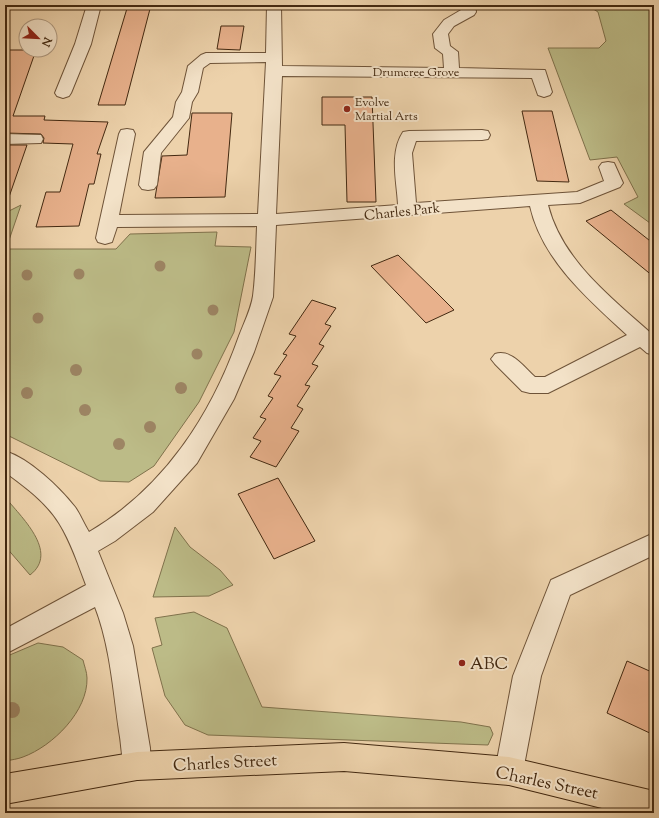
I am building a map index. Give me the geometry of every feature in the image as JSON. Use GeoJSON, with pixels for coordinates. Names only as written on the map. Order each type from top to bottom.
{"type":"FeatureCollection","features":[{"type":"Feature","properties":{"kind":"main road","name":"Charles Street"},"geometry":{"type":"LineString","coordinates":[[5,789],[137,766],[344,757],[509,771],[652,808]]}},
{"type":"Feature","properties":{"kind":"street"},"geometry":{"type":"LineString","coordinates":[[63,93],[83,44],[94,5]]}},
{"type":"Feature","properties":{"kind":"street"},"geometry":{"type":"LineString","coordinates":[[84,546],[112,530],[144,505],[189,457],[223,399],[244,352],[263,297],[274,64],[274,5]]}},
{"type":"Feature","properties":{"kind":"street"},"geometry":{"type":"LineString","coordinates":[[452,73],[450,52],[443,48],[440,34],[449,23],[469,12],[468,5]]}},
{"type":"Feature","properties":{"kind":"street","name":"Drumcree Grove"},"geometry":{"type":"LineString","coordinates":[[148,185],[153,152],[181,118],[184,102],[190,92],[196,66],[206,58],[274,64],[452,73],[539,73],[544,92]]}},
{"type":"Feature","properties":{"kind":"street","name":"Charles Park"},"geometry":{"type":"LineString","coordinates":[[127,134],[108,230],[365,214],[538,199],[580,197],[614,183],[608,167]]}},
{"type":"Feature","properties":{"kind":"street"},"geometry":{"type":"LineString","coordinates":[[408,210],[403,153],[409,136],[482,135]]}},
{"type":"Feature","properties":{"kind":"street"},"geometry":{"type":"LineString","coordinates":[[5,140],[35,139]]}},
{"type":"Feature","properties":{"kind":"street"},"geometry":{"type":"LineString","coordinates":[[502,359],[530,385],[548,385],[648,343],[567,262],[545,226],[538,199]]}},
{"type":"Feature","properties":{"kind":"street"},"geometry":{"type":"LineString","coordinates":[[5,460],[38,484],[67,515],[84,546],[120,646],[136,748],[137,766]]}},
{"type":"Feature","properties":{"kind":"street"},"geometry":{"type":"LineString","coordinates":[[509,771],[527,676],[560,588],[654,543]]}},
{"type":"Feature","properties":{"kind":"street"},"geometry":{"type":"LineString","coordinates":[[5,642],[74,606],[100,590]]}},
{"type":"Feature","properties":{"kind":"shaded area"},"geometry":{"type":"Polygon","coordinates":[[[587,5],[654,5],[654,226],[624,204],[638,197],[617,157],[590,160],[548,48],[599,48],[606,41],[598,12],[587,5]]]}},
{"type":"Feature","properties":{"kind":"shaded area"},"geometry":{"type":"Polygon","coordinates":[[[21,205],[6,249],[116,249],[130,234],[217,232],[215,246],[251,247],[234,332],[199,402],[154,466],[129,482],[100,481],[5,434],[5,213],[21,205]]]}},
{"type":"Feature","properties":{"kind":"shaded area"},"geometry":{"type":"Polygon","coordinates":[[[5,497],[27,524],[39,545],[41,556],[38,566],[30,575],[5,546],[5,497]]]}},
{"type":"Feature","properties":{"kind":"shaded area"},"geometry":{"type":"Polygon","coordinates":[[[175,527],[190,547],[220,570],[233,585],[209,596],[153,597],[175,527]]]}},
{"type":"Feature","properties":{"kind":"shaded area"},"geometry":{"type":"Polygon","coordinates":[[[194,612],[227,628],[262,707],[461,722],[490,727],[493,734],[488,745],[208,735],[185,725],[165,696],[152,648],[162,645],[155,618],[194,612]]]}},
{"type":"Feature","properties":{"kind":"shaded area"},"geometry":{"type":"Polygon","coordinates":[[[38,643],[63,647],[83,660],[87,676],[86,690],[82,703],[75,715],[57,736],[34,752],[21,758],[5,761],[5,657],[38,643]]]}},
{"type":"Feature","properties":{"kind":"building"},"geometry":{"type":"Polygon","coordinates":[[[128,5],[151,5],[125,105],[98,105],[128,5]]]}},
{"type":"Feature","properties":{"kind":"building"},"geometry":{"type":"Polygon","coordinates":[[[221,26],[244,26],[240,50],[217,49],[221,26]]]}},
{"type":"Feature","properties":{"kind":"building"},"geometry":{"type":"Polygon","coordinates":[[[8,50],[18,50],[18,58],[33,58],[13,116],[45,116],[44,120],[108,122],[97,154],[101,154],[94,184],[89,184],[79,226],[36,227],[46,192],[60,192],[73,144],[43,143],[44,138],[41,134],[5,133],[5,60],[8,50]]]}},
{"type":"Feature","properties":{"kind":"building"},"geometry":{"type":"Polygon","coordinates":[[[322,97],[372,97],[376,202],[347,202],[345,125],[322,125],[322,97]]]}},
{"type":"Feature","properties":{"kind":"building"},"geometry":{"type":"Polygon","coordinates":[[[522,111],[552,111],[569,182],[537,181],[522,111]]]}},
{"type":"Feature","properties":{"kind":"building"},"geometry":{"type":"Polygon","coordinates":[[[192,113],[232,113],[225,197],[155,198],[162,156],[187,155],[192,113]]]}},
{"type":"Feature","properties":{"kind":"building"},"geometry":{"type":"Polygon","coordinates":[[[5,145],[27,145],[9,197],[5,197],[5,145]]]}},
{"type":"Feature","properties":{"kind":"building"},"geometry":{"type":"Polygon","coordinates":[[[611,210],[654,244],[654,277],[586,221],[611,210]]]}},
{"type":"Feature","properties":{"kind":"building"},"geometry":{"type":"Polygon","coordinates":[[[398,255],[454,310],[426,323],[371,266],[398,255]]]}},
{"type":"Feature","properties":{"kind":"building"},"geometry":{"type":"Polygon","coordinates":[[[312,300],[336,308],[325,324],[331,326],[319,344],[324,346],[312,364],[318,366],[305,385],[310,386],[297,406],[303,409],[291,428],[299,431],[276,467],[250,457],[261,441],[253,438],[266,419],[260,417],[273,398],[268,396],[281,376],[274,374],[287,355],[283,354],[296,336],[289,334],[312,300]]]}},
{"type":"Feature","properties":{"kind":"building"},"geometry":{"type":"Polygon","coordinates":[[[278,478],[315,541],[274,559],[238,494],[278,478]]]}},
{"type":"Feature","properties":{"kind":"building"},"geometry":{"type":"Polygon","coordinates":[[[627,661],[654,673],[654,735],[607,713],[627,661]]]}},
{"type":"Feature","properties":{"kind":"place","name":"Evolve Martial Arts"},"geometry":{"type":"Point","coordinates":[347,109]}},
{"type":"Feature","properties":{"kind":"place","name":"ABC"},"geometry":{"type":"Point","coordinates":[462,663]}}]}
